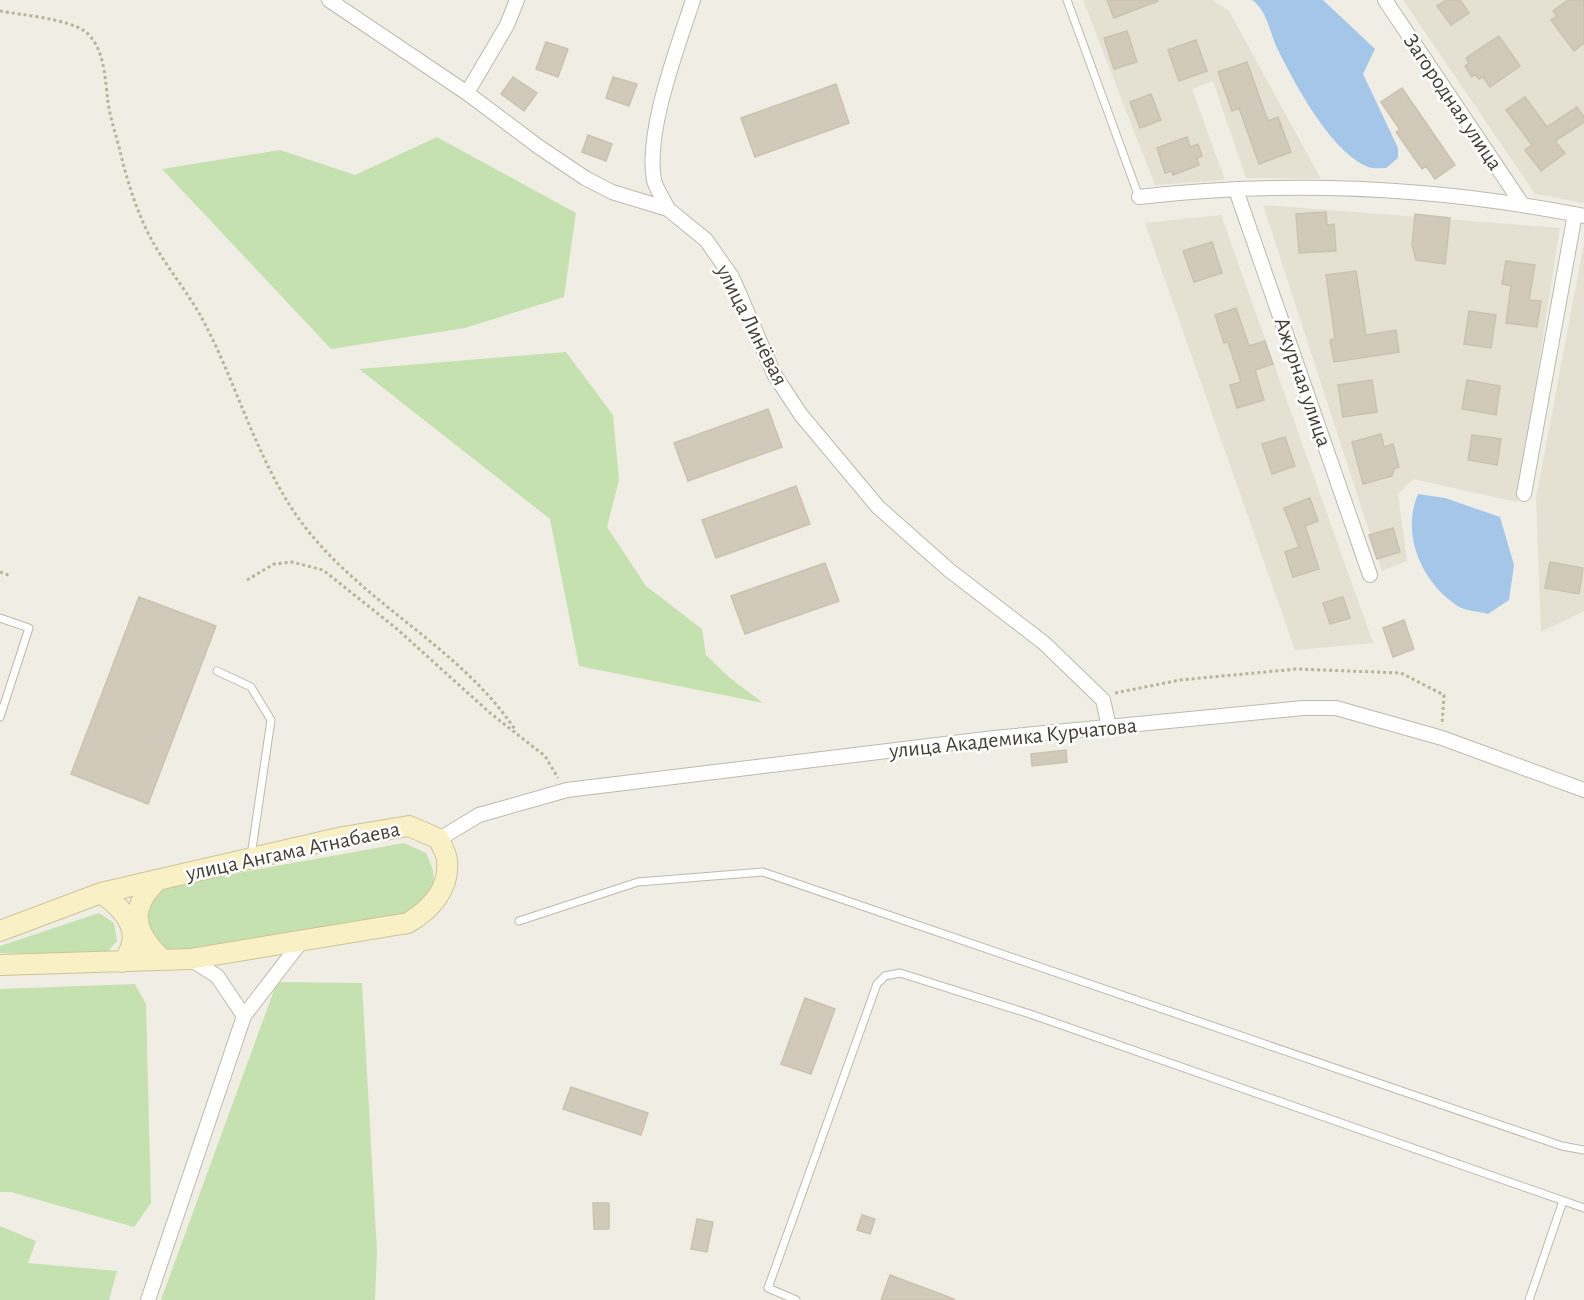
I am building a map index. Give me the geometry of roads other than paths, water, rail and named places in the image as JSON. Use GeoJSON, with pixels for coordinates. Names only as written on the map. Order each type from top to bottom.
{"type":"FeatureCollection","features":[{"type":"Feature","properties":{"kind":"street","name":"улица Линёвая"},"geometry":{"type":"LineString","coordinates":[[329,0],[467,93],[585,178],[612,192],[668,209],[706,240],[732,277],[774,374],[801,415],[878,507],[949,570],[1044,643],[1103,700],[1109,727]]}},
{"type":"Feature","properties":{"kind":"street"},"geometry":{"type":"LineString","coordinates":[[467,93],[507,25],[518,0]]}},
{"type":"Feature","properties":{"kind":"street"},"geometry":{"type":"LineString","coordinates":[[668,209],[654,181],[653,153],[667,79],[693,0]]}},
{"type":"Feature","properties":{"kind":"street","name":"Загородная улица"},"geometry":{"type":"LineString","coordinates":[[1385,0],[1522,204]]}},
{"type":"Feature","properties":{"kind":"street"},"geometry":{"type":"LineString","coordinates":[[1139,197],[1197,190],[1302,187],[1375,189],[1522,204],[1580,215],[1524,494]]}},
{"type":"Feature","properties":{"kind":"street","name":"Ажурная улица"},"geometry":{"type":"LineString","coordinates":[[1236,190],[1370,575]]}},
{"type":"Feature","properties":{"kind":"street","name":"улица Академика Курчатова"},"geometry":{"type":"LineString","coordinates":[[439,838],[479,816],[561,792],[994,738],[1303,708],[1336,708],[1442,738],[1584,790]]}},
{"type":"Feature","properties":{"kind":"street","name":"улица Ангама Атнабаева"},"geometry":{"type":"LineString","coordinates":[[0,931],[101,893],[343,837],[409,826],[439,838]]}},
{"type":"Feature","properties":{"kind":"street"},"geometry":{"type":"LineString","coordinates":[[0,965],[122,963],[190,959],[408,923],[427,912],[442,890],[447,861],[439,838]]}},
{"type":"Feature","properties":{"kind":"street"},"geometry":{"type":"LineString","coordinates":[[158,880],[142,895],[137,911],[144,942],[163,960]]}},
{"type":"Feature","properties":{"kind":"street"},"geometry":{"type":"LineString","coordinates":[[101,893],[117,903],[132,928],[130,953],[122,963]]}},
{"type":"Feature","properties":{"kind":"street"},"geometry":{"type":"LineString","coordinates":[[148,1300],[244,1016],[300,942]]}},
{"type":"Feature","properties":{"kind":"street"},"geometry":{"type":"LineString","coordinates":[[190,959],[217,975],[244,1016]]}},
{"type":"Feature","properties":{"kind":"lane"},"geometry":{"type":"LineString","coordinates":[[1067,0],[1139,197]]}},
{"type":"Feature","properties":{"kind":"lane"},"geometry":{"type":"LineString","coordinates":[[0,618],[29,628],[0,717]]}},
{"type":"Feature","properties":{"kind":"lane"},"geometry":{"type":"LineString","coordinates":[[217,671],[251,687],[271,720],[251,859]]}},
{"type":"Feature","properties":{"kind":"lane"},"geometry":{"type":"LineString","coordinates":[[519,921],[638,882],[763,872],[1562,1146],[1584,1150]]}},
{"type":"Feature","properties":{"kind":"lane"},"geometry":{"type":"LineString","coordinates":[[796,1300],[768,1288],[877,984],[885,976],[900,973],[1041,1018],[1584,1208]]}},
{"type":"Feature","properties":{"kind":"lane"},"geometry":{"type":"LineString","coordinates":[[1529,1300],[1563,1201]]}},
{"type":"Feature","properties":{"kind":"water"},"geometry":{"type":"Polygon","coordinates":[[[1252,0],[1323,0],[1375,49],[1363,74],[1398,148],[1398,158],[1386,168],[1370,168],[1354,159],[1340,147],[1315,115],[1293,80],[1277,48],[1265,16],[1252,0]]]}},
{"type":"Feature","properties":{"kind":"water"},"geometry":{"type":"Polygon","coordinates":[[[1418,494],[1445,498],[1500,517],[1514,565],[1509,600],[1488,614],[1467,610],[1456,605],[1433,583],[1417,556],[1413,540],[1413,509],[1418,494]]]}}]}
